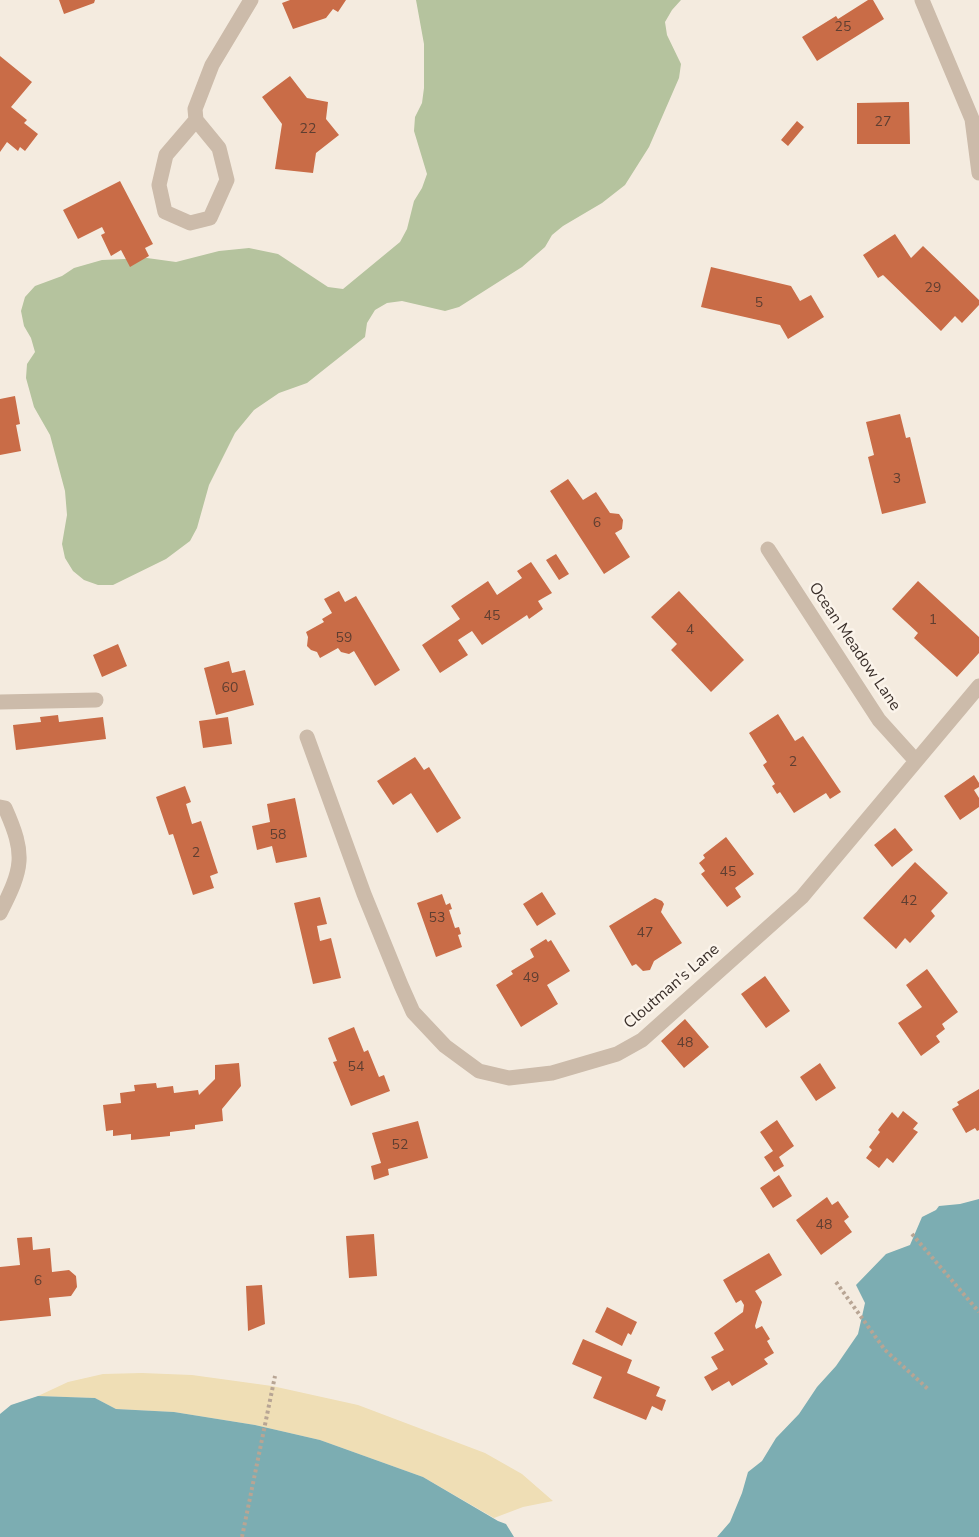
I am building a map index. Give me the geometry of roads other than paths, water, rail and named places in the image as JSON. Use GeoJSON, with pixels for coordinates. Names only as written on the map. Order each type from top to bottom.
{"type":"FeatureCollection","features":[{"type":"Feature","properties":{"kind":"street"},"geometry":{"type":"LineString","coordinates":[[196,120],[166,155],[159,185],[165,212],[190,223],[210,218],[227,180],[219,148],[196,120],[195,109],[212,65],[250,0]]}},
{"type":"Feature","properties":{"kind":"street"},"geometry":{"type":"LineString","coordinates":[[922,0],[972,119],[979,173]]}},
{"type":"Feature","properties":{"kind":"street","name":"Ocean Meadow Lane"},"geometry":{"type":"LineString","coordinates":[[768,549],[879,720],[916,761]]}},
{"type":"Feature","properties":{"kind":"street","name":"Cloutman's Lane"},"geometry":{"type":"LineString","coordinates":[[307,737],[375,923],[413,1012],[446,1046],[479,1071],[508,1078],[552,1073],[617,1054],[642,1040],[802,897],[979,686]]}},
{"type":"Feature","properties":{"kind":"street"},"geometry":{"type":"LineString","coordinates":[[0,702],[96,700]]}},
{"type":"Feature","properties":{"kind":"street"},"geometry":{"type":"LineString","coordinates":[[0,807],[5,808],[15,831],[20,861],[15,883],[0,913]]}},
{"type":"Feature","properties":{"kind":"water"},"geometry":{"type":"Polygon","coordinates":[[[979,1199],[979,1537],[717,1537],[730,1522],[748,1472],[762,1461],[776,1438],[799,1414],[858,1334],[865,1303],[856,1285],[886,1254],[910,1245],[922,1217],[939,1206],[979,1199]]]}},
{"type":"Feature","properties":{"kind":"water"},"geometry":{"type":"Polygon","coordinates":[[[38,1396],[95,1398],[116,1409],[174,1412],[255,1425],[320,1440],[423,1477],[506,1524],[514,1537],[0,1537],[0,1414],[11,1405],[38,1396]]]}}]}
